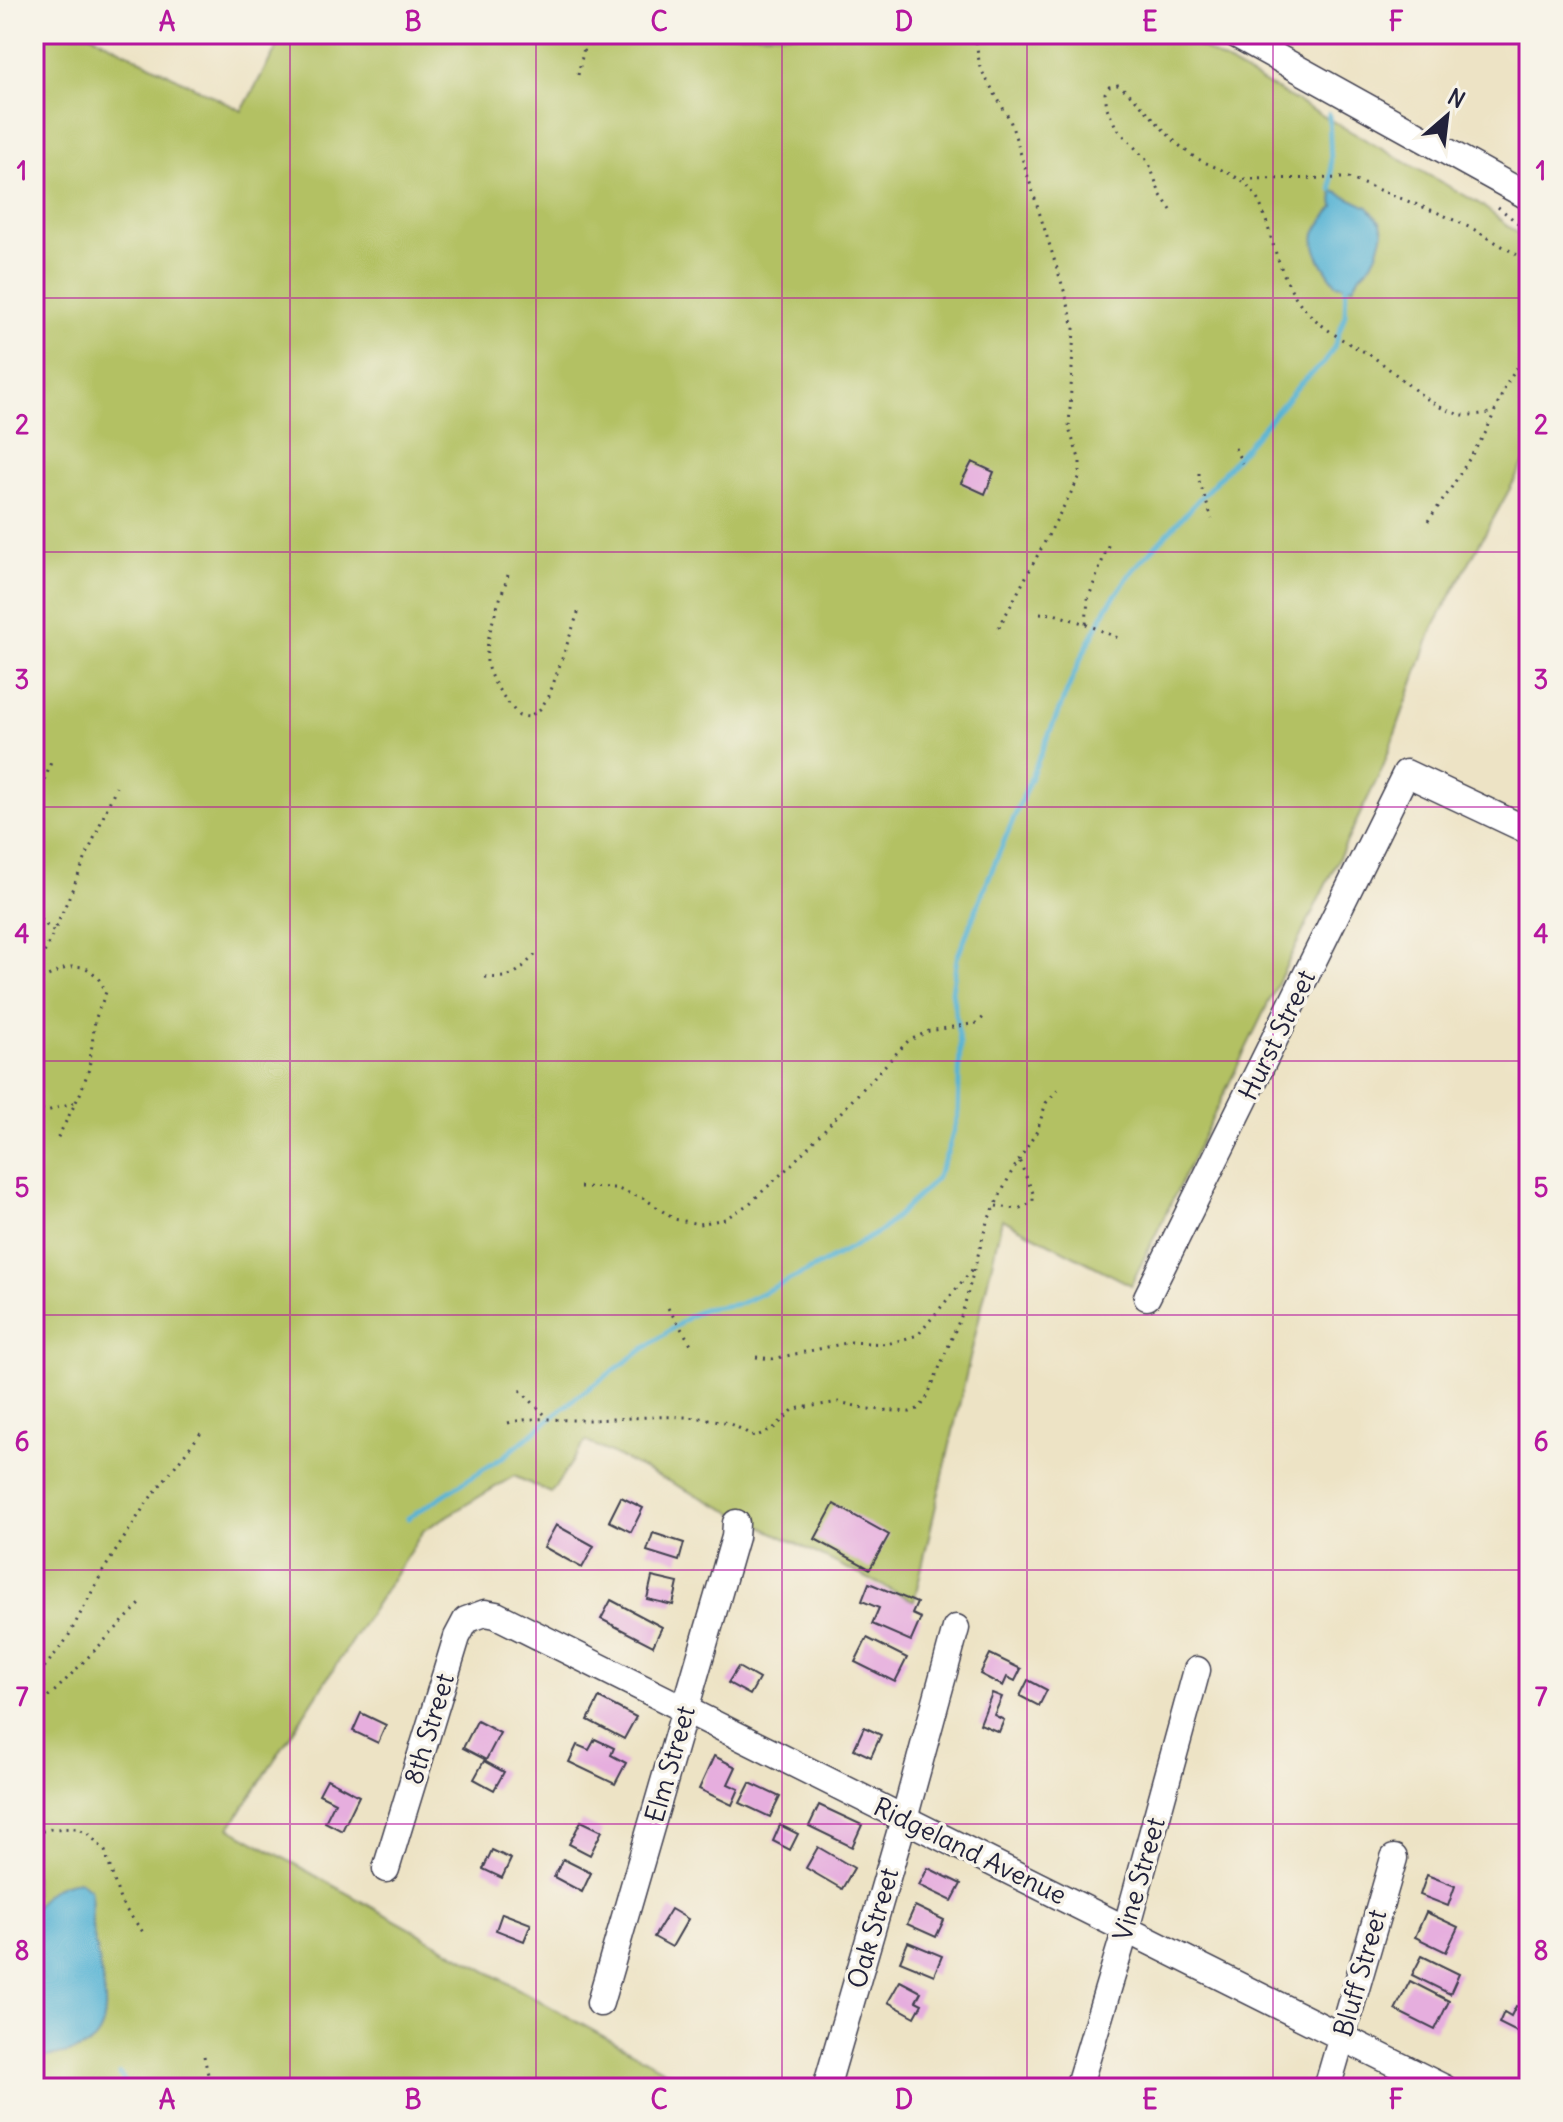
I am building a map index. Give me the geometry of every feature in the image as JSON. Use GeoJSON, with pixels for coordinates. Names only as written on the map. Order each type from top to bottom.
{"type":"FeatureCollection","features":[{"type":"Feature","properties":{"kind":"street"},"geometry":{"type":"LineString","coordinates":[[1235,34],[1529,197]]}},
{"type":"Feature","properties":{"kind":"street","name":"Hurst Street"},"geometry":{"type":"LineString","coordinates":[[1147,1297],[1406,773],[1529,831]]}},
{"type":"Feature","properties":{"kind":"street","name":"Elm Street"},"geometry":{"type":"LineString","coordinates":[[600,2003],[735,1537],[736,1523]]}},
{"type":"Feature","properties":{"kind":"street","name":"8th Street"},"geometry":{"type":"LineString","coordinates":[[386,1869],[457,1637],[466,1620],[485,1613],[496,1615]]}},
{"type":"Feature","properties":{"kind":"street","name":"Ridgeland Avenue"},"geometry":{"type":"LineString","coordinates":[[496,1615],[1444,2088]]}},
{"type":"Feature","properties":{"kind":"street","name":"Oak Street"},"geometry":{"type":"LineString","coordinates":[[826,2088],[956,1628]]}},
{"type":"Feature","properties":{"kind":"street","name":"Vine Street"},"geometry":{"type":"LineString","coordinates":[[1078,2088],[1126,1929],[1197,1670]]}},
{"type":"Feature","properties":{"kind":"street","name":"Bluff Street"},"geometry":{"type":"LineString","coordinates":[[1327,2088],[1394,1858]]}},
{"type":"Feature","properties":{"kind":"path"},"geometry":{"type":"LineString","coordinates":[[578,75],[587,34]]}},
{"type":"Feature","properties":{"kind":"path"},"geometry":{"type":"LineString","coordinates":[[975,34],[980,68],[1010,120],[1074,328],[1069,429],[1080,461],[1080,476],[996,633]]}},
{"type":"Feature","properties":{"kind":"path"},"geometry":{"type":"LineString","coordinates":[[1171,210],[1160,194],[1149,163],[1116,127],[1107,108],[1105,93],[1109,87],[1118,85],[1129,93],[1157,124],[1191,154],[1217,169],[1242,179],[1348,178],[1441,214],[1529,262]]}},
{"type":"Feature","properties":{"kind":"path"},"geometry":{"type":"LineString","coordinates":[[1242,179],[1262,209],[1284,277],[1297,300],[1322,325],[1375,358],[1440,407],[1463,415],[1494,413]]}},
{"type":"Feature","properties":{"kind":"path"},"geometry":{"type":"LineString","coordinates":[[1428,521],[1486,432],[1506,385],[1529,349]]}},
{"type":"Feature","properties":{"kind":"path"},"geometry":{"type":"LineString","coordinates":[[1235,448],[1242,463]]}},
{"type":"Feature","properties":{"kind":"path"},"geometry":{"type":"LineString","coordinates":[[1199,473],[1212,519]]}},
{"type":"Feature","properties":{"kind":"path"},"geometry":{"type":"LineString","coordinates":[[1086,624],[1088,599],[1109,543]]}},
{"type":"Feature","properties":{"kind":"path"},"geometry":{"type":"LineString","coordinates":[[508,575],[489,636],[486,664],[501,693],[519,716],[529,717],[540,709],[549,696],[580,607]]}},
{"type":"Feature","properties":{"kind":"path"},"geometry":{"type":"LineString","coordinates":[[1040,613],[1086,624],[1118,638]]}},
{"type":"Feature","properties":{"kind":"path"},"geometry":{"type":"LineString","coordinates":[[34,843],[40,821],[42,789],[52,759]]}},
{"type":"Feature","properties":{"kind":"path"},"geometry":{"type":"LineString","coordinates":[[34,974],[116,787]]}},
{"type":"Feature","properties":{"kind":"path"},"geometry":{"type":"LineString","coordinates":[[34,914],[54,932]]}},
{"type":"Feature","properties":{"kind":"path"},"geometry":{"type":"LineString","coordinates":[[485,977],[506,978],[517,973],[535,955]]}},
{"type":"Feature","properties":{"kind":"path"},"geometry":{"type":"LineString","coordinates":[[34,983],[70,965],[82,966],[100,979],[106,992],[95,1020],[89,1069],[57,1139]]}},
{"type":"Feature","properties":{"kind":"path"},"geometry":{"type":"LineString","coordinates":[[580,1187],[615,1188],[645,1199],[674,1219],[686,1222],[699,1224],[725,1219],[750,1203],[791,1165],[908,1041],[929,1031],[969,1026],[987,1014]]}},
{"type":"Feature","properties":{"kind":"path"},"geometry":{"type":"LineString","coordinates":[[508,1423],[529,1418],[714,1419],[735,1424],[754,1437],[773,1429],[794,1409],[839,1402],[868,1409],[910,1412],[920,1408],[962,1314],[987,1222],[1037,1131],[1046,1103],[1061,1086]]}},
{"type":"Feature","properties":{"kind":"path"},"geometry":{"type":"LineString","coordinates":[[34,1107],[47,1111],[75,1102]]}},
{"type":"Feature","properties":{"kind":"path"},"geometry":{"type":"LineString","coordinates":[[995,1206],[1018,1209],[1033,1202],[1033,1193],[1019,1160]]}},
{"type":"Feature","properties":{"kind":"path"},"geometry":{"type":"LineString","coordinates":[[756,1357],[772,1359],[851,1342],[887,1344],[918,1335],[977,1264]]}},
{"type":"Feature","properties":{"kind":"path"},"geometry":{"type":"LineString","coordinates":[[668,1308],[691,1344]]}},
{"type":"Feature","properties":{"kind":"path"},"geometry":{"type":"LineString","coordinates":[[520,1390],[548,1418]]}},
{"type":"Feature","properties":{"kind":"path"},"geometry":{"type":"LineString","coordinates":[[34,1689],[43,1669],[67,1639],[103,1571],[147,1502],[204,1429]]}},
{"type":"Feature","properties":{"kind":"path"},"geometry":{"type":"LineString","coordinates":[[34,1704],[56,1690],[143,1601]]}},
{"type":"Feature","properties":{"kind":"path"},"geometry":{"type":"LineString","coordinates":[[34,1833],[76,1828],[88,1833],[105,1851],[121,1903],[143,1932]]}},
{"type":"Feature","properties":{"kind":"path"},"geometry":{"type":"LineString","coordinates":[[204,2056],[211,2088]]}},
{"type":"Feature","properties":{"kind":"green space"},"geometry":{"type":"Polygon","coordinates":[[[34,34],[90,34],[242,111],[284,34],[1177,34],[1480,204],[1529,242],[1529,454],[1433,628],[1383,767],[1131,1285],[1002,1219],[914,1601],[586,1441],[551,1493],[514,1476],[424,1530],[230,1828],[696,2088],[34,2088],[34,34]]]}},
{"type":"Feature","properties":{"kind":"water"},"geometry":{"type":"Polygon","coordinates":[[[1332,190],[1368,207],[1381,223],[1383,232],[1372,263],[1353,287],[1336,284],[1315,247],[1316,231],[1334,207],[1332,190]]]}},
{"type":"Feature","properties":{"kind":"water"},"geometry":{"type":"Polygon","coordinates":[[[79,1881],[90,1889],[91,1894],[92,1926],[104,1993],[103,2026],[96,2039],[83,2048],[34,2059],[34,1910],[52,1890],[79,1881]]]}},
{"type":"Feature","properties":{"kind":"building"},"geometry":{"type":"Polygon","coordinates":[[[972,462],[994,472],[985,494],[961,483],[972,462]]]}},
{"type":"Feature","properties":{"kind":"building"},"geometry":{"type":"Polygon","coordinates":[[[621,1497],[643,1508],[631,1532],[609,1521],[621,1497]]]}},
{"type":"Feature","properties":{"kind":"building"},"geometry":{"type":"Polygon","coordinates":[[[834,1504],[889,1535],[870,1569],[815,1539],[834,1504]]]}},
{"type":"Feature","properties":{"kind":"building"},"geometry":{"type":"Polygon","coordinates":[[[556,1525],[594,1546],[582,1568],[544,1547],[556,1525]]]}},
{"type":"Feature","properties":{"kind":"building"},"geometry":{"type":"Polygon","coordinates":[[[653,1533],[684,1543],[679,1561],[647,1551],[653,1533]]]}},
{"type":"Feature","properties":{"kind":"building"},"geometry":{"type":"Polygon","coordinates":[[[652,1577],[678,1583],[673,1605],[647,1599],[652,1577]]]}},
{"type":"Feature","properties":{"kind":"building"},"geometry":{"type":"Polygon","coordinates":[[[869,1583],[917,1603],[912,1614],[921,1618],[911,1641],[872,1624],[879,1608],[862,1601],[869,1583]]]}},
{"type":"Feature","properties":{"kind":"building"},"geometry":{"type":"Polygon","coordinates":[[[611,1600],[662,1627],[653,1646],[601,1619],[611,1600]]]}},
{"type":"Feature","properties":{"kind":"building"},"geometry":{"type":"Polygon","coordinates":[[[867,1638],[907,1658],[895,1682],[855,1662],[867,1638]]]}},
{"type":"Feature","properties":{"kind":"building"},"geometry":{"type":"Polygon","coordinates":[[[990,1654],[1021,1669],[1015,1681],[1007,1677],[1003,1686],[980,1674],[990,1654]]]}},
{"type":"Feature","properties":{"kind":"building"},"geometry":{"type":"Polygon","coordinates":[[[738,1667],[759,1679],[750,1695],[728,1683],[738,1667]]]}},
{"type":"Feature","properties":{"kind":"building"},"geometry":{"type":"Polygon","coordinates":[[[1028,1680],[1047,1690],[1039,1706],[1020,1696],[1028,1680]]]}},
{"type":"Feature","properties":{"kind":"building"},"geometry":{"type":"Polygon","coordinates":[[[992,1693],[1002,1697],[994,1715],[1004,1720],[999,1732],[980,1724],[992,1693]]]}},
{"type":"Feature","properties":{"kind":"building"},"geometry":{"type":"Polygon","coordinates":[[[599,1698],[636,1717],[624,1739],[588,1720],[599,1698]]]}},
{"type":"Feature","properties":{"kind":"building"},"geometry":{"type":"Polygon","coordinates":[[[361,1713],[386,1725],[378,1743],[353,1731],[361,1713]]]}},
{"type":"Feature","properties":{"kind":"building"},"geometry":{"type":"Polygon","coordinates":[[[477,1721],[500,1733],[486,1760],[463,1748],[477,1721]]]}},
{"type":"Feature","properties":{"kind":"building"},"geometry":{"type":"Polygon","coordinates":[[[864,1727],[881,1735],[871,1757],[854,1749],[864,1727]]]}},
{"type":"Feature","properties":{"kind":"building"},"geometry":{"type":"Polygon","coordinates":[[[595,1739],[614,1748],[611,1755],[626,1763],[615,1784],[569,1762],[577,1745],[589,1750],[595,1739]]]}},
{"type":"Feature","properties":{"kind":"building"},"geometry":{"type":"Polygon","coordinates":[[[714,1756],[736,1767],[728,1784],[739,1789],[732,1805],[699,1789],[714,1756]]]}},
{"type":"Feature","properties":{"kind":"building"},"geometry":{"type":"Polygon","coordinates":[[[484,1761],[504,1772],[494,1790],[474,1779],[484,1761]]]}},
{"type":"Feature","properties":{"kind":"building"},"geometry":{"type":"Polygon","coordinates":[[[327,1779],[359,1796],[342,1831],[325,1822],[335,1802],[319,1794],[327,1779]]]}},
{"type":"Feature","properties":{"kind":"building"},"geometry":{"type":"Polygon","coordinates":[[[750,1783],[780,1797],[770,1817],[740,1803],[750,1783]]]}},
{"type":"Feature","properties":{"kind":"building"},"geometry":{"type":"Polygon","coordinates":[[[819,1805],[862,1825],[852,1847],[809,1826],[819,1805]]]}},
{"type":"Feature","properties":{"kind":"building"},"geometry":{"type":"Polygon","coordinates":[[[581,1821],[602,1831],[590,1855],[569,1844],[581,1821]]]}},
{"type":"Feature","properties":{"kind":"building"},"geometry":{"type":"Polygon","coordinates":[[[780,1825],[798,1834],[790,1850],[773,1841],[780,1825]]]}},
{"type":"Feature","properties":{"kind":"building"},"geometry":{"type":"Polygon","coordinates":[[[818,1847],[854,1868],[842,1889],[806,1868],[818,1847]]]}},
{"type":"Feature","properties":{"kind":"building"},"geometry":{"type":"Polygon","coordinates":[[[492,1850],[511,1859],[502,1878],[483,1869],[492,1850]]]}},
{"type":"Feature","properties":{"kind":"building"},"geometry":{"type":"Polygon","coordinates":[[[563,1859],[591,1873],[582,1892],[554,1877],[563,1859]]]}},
{"type":"Feature","properties":{"kind":"building"},"geometry":{"type":"Polygon","coordinates":[[[928,1868],[961,1884],[952,1901],[919,1885],[928,1868]]]}},
{"type":"Feature","properties":{"kind":"building"},"geometry":{"type":"Polygon","coordinates":[[[1427,1875],[1455,1886],[1448,1906],[1420,1895],[1427,1875]]]}},
{"type":"Feature","properties":{"kind":"building"},"geometry":{"type":"Polygon","coordinates":[[[915,1906],[944,1920],[936,1937],[907,1924],[915,1906]]]}},
{"type":"Feature","properties":{"kind":"building"},"geometry":{"type":"Polygon","coordinates":[[[671,1909],[688,1919],[672,1947],[654,1937],[671,1909]]]}},
{"type":"Feature","properties":{"kind":"building"},"geometry":{"type":"Polygon","coordinates":[[[1426,1912],[1458,1927],[1446,1952],[1415,1937],[1426,1912]]]}},
{"type":"Feature","properties":{"kind":"building"},"geometry":{"type":"Polygon","coordinates":[[[502,1913],[531,1924],[524,1941],[496,1930],[502,1913]]]}},
{"type":"Feature","properties":{"kind":"building"},"geometry":{"type":"Polygon","coordinates":[[[908,1942],[942,1956],[934,1975],[900,1961],[908,1942]]]}},
{"type":"Feature","properties":{"kind":"building"},"geometry":{"type":"Polygon","coordinates":[[[1422,1956],[1459,1974],[1450,1994],[1412,1975],[1422,1956]]]}},
{"type":"Feature","properties":{"kind":"building"},"geometry":{"type":"Polygon","coordinates":[[[900,1981],[921,1992],[916,2001],[922,2004],[915,2017],[888,2002],[900,1981]]]}},
{"type":"Feature","properties":{"kind":"building"},"geometry":{"type":"Polygon","coordinates":[[[1410,1981],[1449,2001],[1435,2030],[1395,2010],[1410,1981]]]}},
{"type":"Feature","properties":{"kind":"building"},"geometry":{"type":"Polygon","coordinates":[[[1516,2006],[1529,2012],[1529,2038],[1499,2023],[1504,2012],[1511,2016],[1516,2006]]]}},
{"type":"Feature","properties":{"kind":"waterway"},"geometry":{"type":"LineString","coordinates":[[1329,114],[1332,190]]}},
{"type":"Feature","properties":{"kind":"waterway"},"geometry":{"type":"LineString","coordinates":[[408,1518],[506,1455],[578,1396],[690,1316],[703,1309],[739,1304],[881,1231],[936,1179],[958,1115],[960,1044],[952,991],[957,958],[1081,658],[1107,607],[1133,570],[1301,383],[1324,363],[1334,347],[1345,315],[1346,286]]}},
{"type":"Feature","properties":{"kind":"waterway"},"geometry":{"type":"LineString","coordinates":[[120,2074],[128,2088]]}}]}
